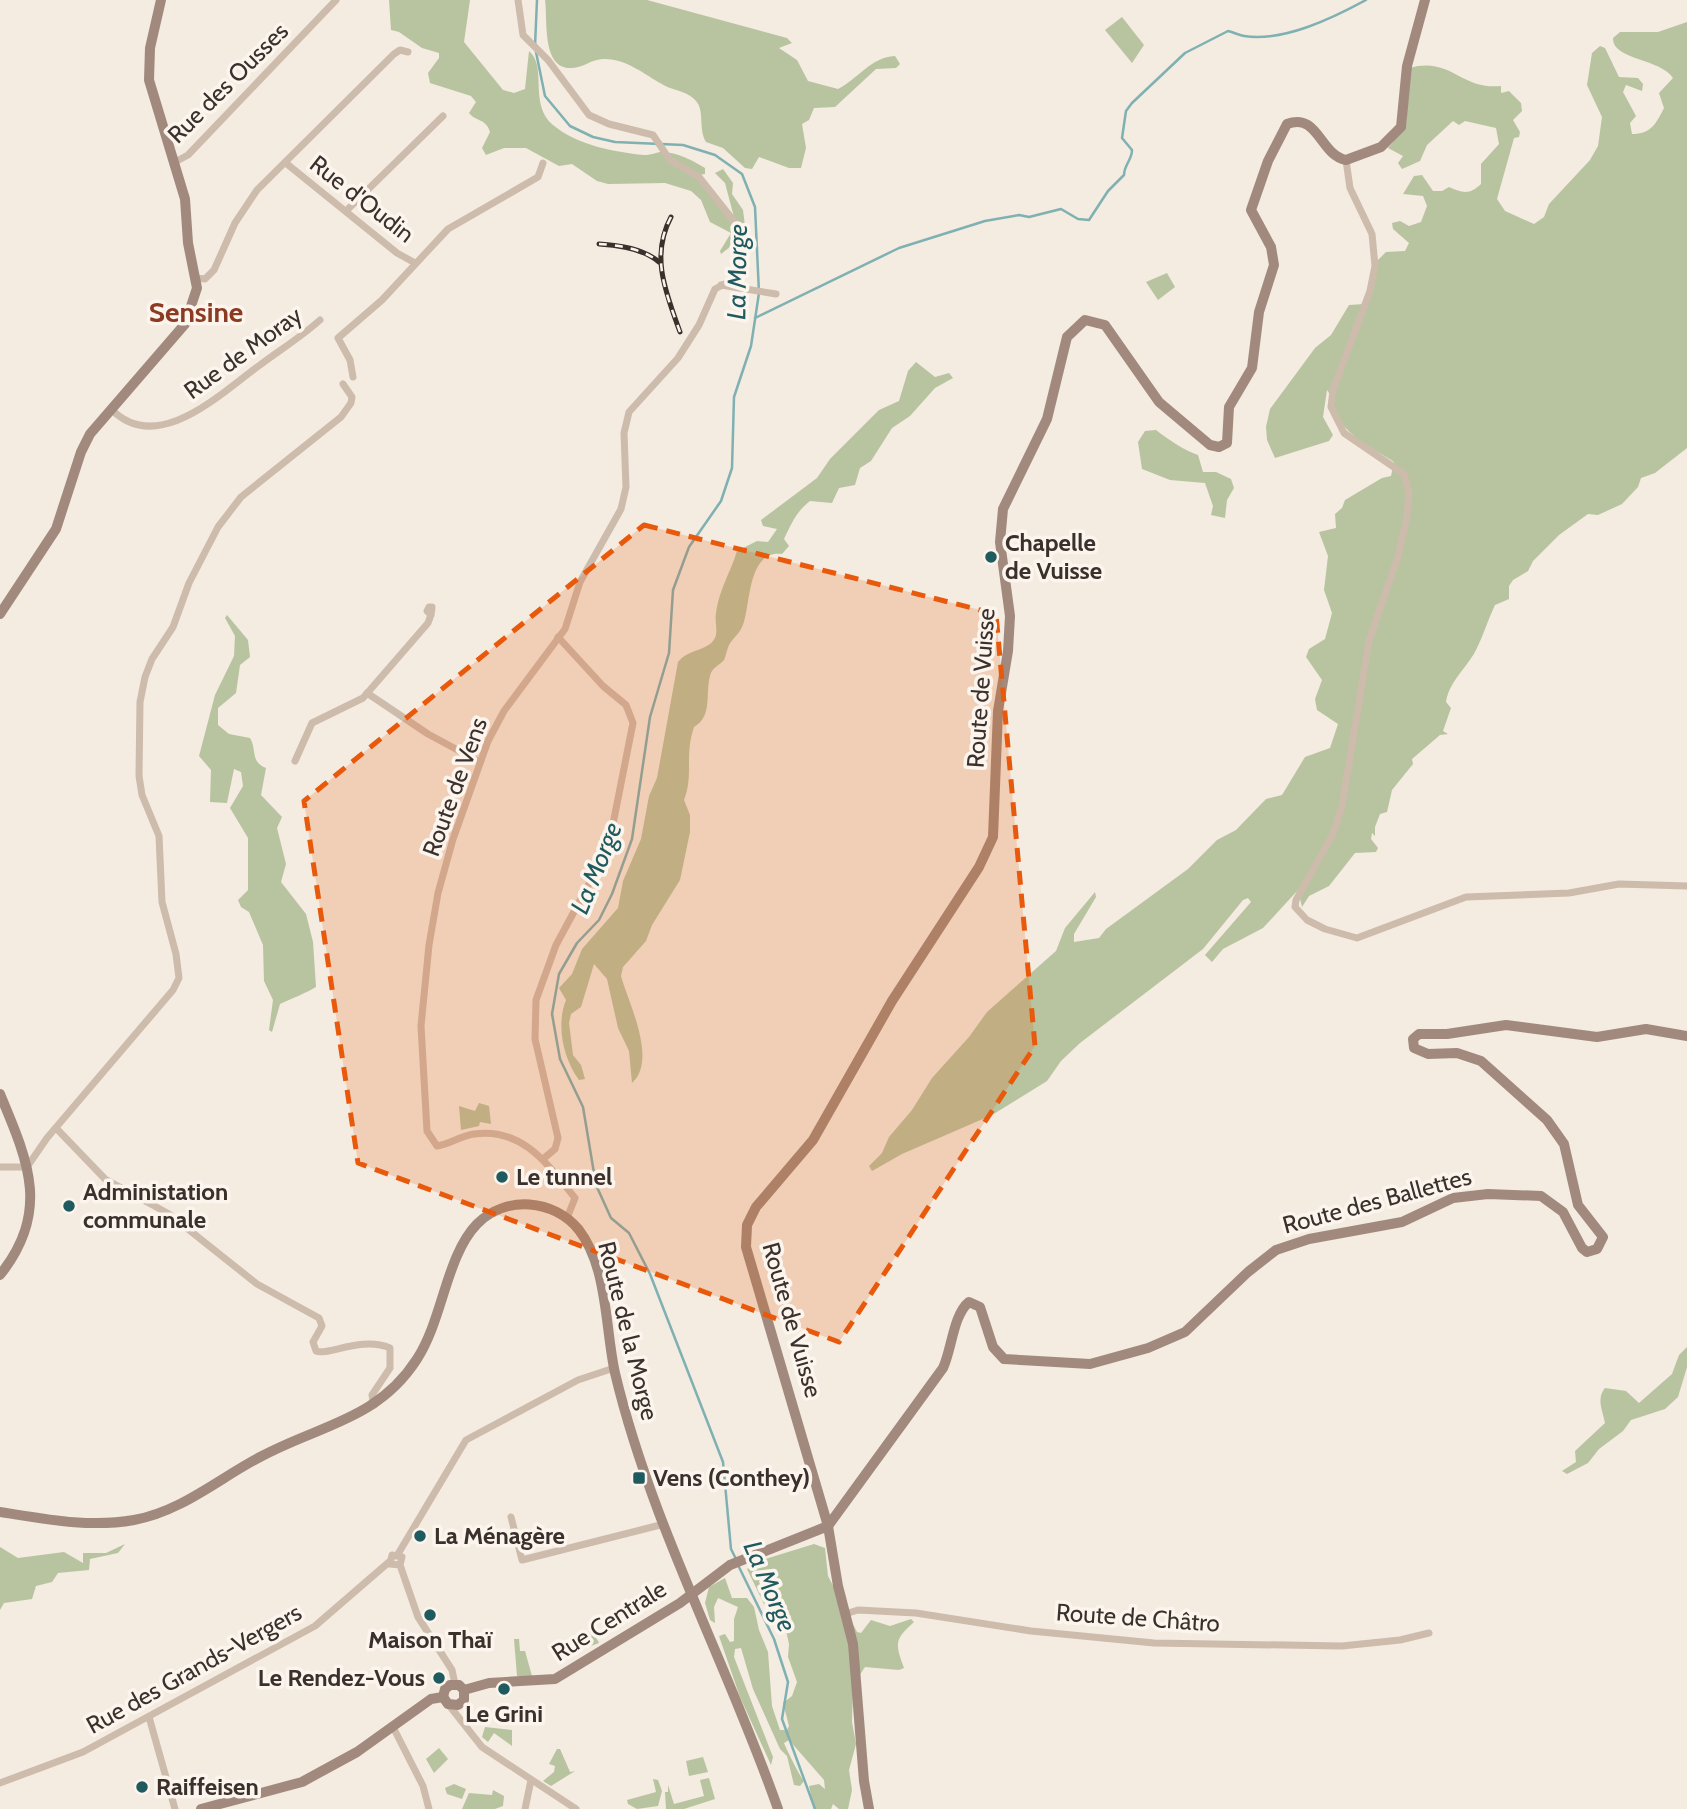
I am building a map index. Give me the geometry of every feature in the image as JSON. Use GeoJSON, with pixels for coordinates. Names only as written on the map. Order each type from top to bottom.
{"type":"FeatureCollection","features":[{"type":"Feature","properties":{"kind":"street"},"geometry":{"type":"LineString","coordinates":[[0,614],[56,529],[81,452],[90,434],[185,324],[195,299],[196,278],[188,243],[183,190],[149,79],[150,48],[161,0]]}},
{"type":"Feature","properties":{"kind":"street","name":"Rue des Ousses"},"geometry":{"type":"LineString","coordinates":[[174,162],[188,155],[336,0]]}},
{"type":"Feature","properties":{"kind":"street","name":"Route de Vens"},"geometry":{"type":"LineString","coordinates":[[518,0],[523,35],[548,60],[589,115],[609,124],[653,135],[670,160],[699,177],[737,225],[742,242],[740,271],[734,279],[711,294],[699,325],[683,352],[629,412],[624,433],[626,486],[621,509],[573,597],[571,617],[504,711],[480,762],[450,851],[429,944],[421,1026],[426,1120],[431,1142],[437,1146],[458,1138],[491,1134],[530,1148],[544,1159]]}},
{"type":"Feature","properties":{"kind":"street"},"geometry":{"type":"LineString","coordinates":[[1425,0],[1406,66],[1401,127],[1381,147],[1346,160],[1350,188],[1372,234],[1375,266],[1370,291],[1333,390],[1331,407],[1344,433],[1404,474],[1409,500],[1398,556],[1369,641],[1342,806],[1333,834],[1296,900],[1296,908],[1307,920],[1325,929],[1357,938],[1466,897],[1569,893],[1619,884],[1687,886]]}},
{"type":"Feature","properties":{"kind":"street"},"geometry":{"type":"LineString","coordinates":[[196,278],[205,279],[214,270],[235,223],[257,190],[287,164],[394,54],[400,50],[408,52]]}},
{"type":"Feature","properties":{"kind":"street"},"geometry":{"type":"LineString","coordinates":[[346,211],[443,116]]}},
{"type":"Feature","properties":{"kind":"street","name":"Route de Vuisse"},"geometry":{"type":"LineString","coordinates":[[869,1809],[864,1781],[853,1644],[828,1526],[746,1247],[747,1225],[756,1207],[813,1140],[892,1001],[979,867],[993,837],[998,711],[1010,624],[1000,527],[1010,495],[1047,419],[1067,337],[1085,320],[1105,325],[1162,406],[1210,445],[1226,444],[1229,439],[1229,407],[1252,368],[1259,312],[1273,270],[1273,251],[1251,210],[1268,161],[1283,128],[1296,121],[1311,126],[1331,153],[1346,160]]}},
{"type":"Feature","properties":{"kind":"street"},"geometry":{"type":"LineString","coordinates":[[353,377],[350,360],[338,338],[382,300],[415,263],[457,223],[538,177],[543,163]]}},
{"type":"Feature","properties":{"kind":"street","name":"Rue d'Oudin"},"geometry":{"type":"LineString","coordinates":[[287,164],[415,263]]}},
{"type":"Feature","properties":{"kind":"street"},"geometry":{"type":"LineString","coordinates":[[721,285],[772,293]]}},
{"type":"Feature","properties":{"kind":"street","name":"Rue de Moray"},"geometry":{"type":"LineString","coordinates":[[111,409],[121,418],[136,425],[155,425],[192,415],[320,320]]}},
{"type":"Feature","properties":{"kind":"street"},"geometry":{"type":"LineString","coordinates":[[27,1167],[56,1128],[173,990],[179,978],[176,954],[162,902],[159,836],[142,795],[139,776],[139,710],[145,677],[152,659],[173,627],[189,583],[218,527],[241,497],[341,417],[352,397],[343,384]]}},
{"type":"Feature","properties":{"kind":"street"},"geometry":{"type":"LineString","coordinates":[[295,761],[313,723],[367,693],[412,643],[431,615]]}},
{"type":"Feature","properties":{"kind":"street"},"geometry":{"type":"LineString","coordinates":[[0,1512],[102,1523],[153,1515],[194,1497],[277,1448],[349,1420],[374,1405],[399,1382],[417,1359],[436,1322],[461,1249],[478,1223],[492,1213],[522,1204],[548,1207],[567,1218],[575,1198],[544,1159],[555,1149],[558,1138],[535,1040],[536,1000],[556,945],[608,849],[633,723],[626,705],[603,686],[558,637]]}},
{"type":"Feature","properties":{"kind":"street"},"geometry":{"type":"LineString","coordinates":[[367,693],[428,734],[480,762]]}},
{"type":"Feature","properties":{"kind":"street","name":"Route des Ballettes"},"geometry":{"type":"LineString","coordinates":[[828,1526],[943,1368],[951,1351],[963,1308],[969,1302],[980,1307],[993,1347],[1004,1359],[1090,1364],[1147,1349],[1185,1332],[1263,1259],[1291,1243],[1402,1222],[1453,1198],[1488,1194],[1541,1196],[1563,1212],[1582,1248],[1587,1252],[1597,1249],[1603,1237],[1578,1205],[1568,1156],[1554,1128],[1481,1061],[1457,1053],[1420,1053],[1414,1048],[1413,1040],[1419,1034],[1447,1034],[1506,1025],[1597,1037],[1646,1029],[1687,1036]]}},
{"type":"Feature","properties":{"kind":"street"},"geometry":{"type":"LineString","coordinates":[[0,1094],[27,1167],[32,1193],[28,1224],[18,1248],[0,1275]]}},
{"type":"Feature","properties":{"kind":"street"},"geometry":{"type":"LineString","coordinates":[[56,1128],[105,1179],[169,1214],[257,1284],[320,1318],[323,1326],[313,1342],[316,1351],[325,1353],[351,1344],[390,1348],[390,1368],[372,1395],[374,1405]]}},
{"type":"Feature","properties":{"kind":"street"},"geometry":{"type":"LineString","coordinates":[[0,1167],[27,1167]]}},
{"type":"Feature","properties":{"kind":"street","name":"Route de la Morge"},"geometry":{"type":"LineString","coordinates":[[567,1218],[584,1237],[594,1262],[614,1368],[637,1450],[778,1809]]}},
{"type":"Feature","properties":{"kind":"street"},"geometry":{"type":"LineString","coordinates":[[400,1565],[394,1567],[389,1562],[392,1555],[398,1554],[466,1440],[578,1380],[614,1368]]}},
{"type":"Feature","properties":{"kind":"street"},"geometry":{"type":"LineString","coordinates":[[511,1517],[522,1560],[665,1524]]}},
{"type":"Feature","properties":{"kind":"street","name":"Rue Centrale"},"geometry":{"type":"LineString","coordinates":[[446,1700],[446,1687],[461,1691],[489,1683],[555,1679],[692,1594],[730,1565],[828,1526]]}},
{"type":"Feature","properties":{"kind":"street"},"geometry":{"type":"LineString","coordinates":[[398,1554],[402,1559],[400,1565],[418,1617],[452,1670],[461,1691],[466,1727]]}},
{"type":"Feature","properties":{"kind":"street","name":"Rue des Grands-Vergers"},"geometry":{"type":"LineString","coordinates":[[0,1783],[83,1752],[315,1626],[389,1562]]}},
{"type":"Feature","properties":{"kind":"street","name":"Route de Châtro"},"geometry":{"type":"LineString","coordinates":[[845,1614],[858,1610],[916,1613],[1031,1631],[1154,1643],[1357,1645],[1429,1633]]}},
{"type":"Feature","properties":{"kind":"street","name":"Rue Centrale"},"geometry":{"type":"LineString","coordinates":[[201,1809],[302,1782],[339,1764],[431,1699],[446,1700],[457,1705],[461,1691]]}},
{"type":"Feature","properties":{"kind":"street"},"geometry":{"type":"LineString","coordinates":[[446,1700],[482,1747],[576,1809]]}},
{"type":"Feature","properties":{"kind":"street"},"geometry":{"type":"LineString","coordinates":[[149,1717],[175,1809]]}},
{"type":"Feature","properties":{"kind":"street"},"geometry":{"type":"LineString","coordinates":[[393,1727],[423,1786],[429,1809]]}},
{"type":"Feature","properties":{"kind":"street"},"geometry":{"type":"LineString","coordinates":[[526,1809],[531,1780]]}},
{"type":"Feature","properties":{"kind":"highlighted area"},"geometry":{"type":"Polygon","coordinates":[[[644,525],[996,614],[1035,1046],[839,1342],[358,1163],[304,801],[644,525]]]}},
{"type":"Feature","properties":{"kind":"green space"},"geometry":{"type":"Polygon","coordinates":[[[389,0],[470,0],[464,42],[503,90],[514,93],[525,89],[529,51],[537,66],[541,107],[553,125],[573,138],[596,146],[644,155],[666,152],[695,162],[705,168],[705,174],[699,175],[735,221],[725,183],[715,173],[723,169],[733,183],[732,194],[743,210],[747,241],[740,239],[721,254],[720,251],[731,233],[710,222],[701,200],[691,191],[665,183],[608,184],[597,181],[572,164],[559,166],[526,148],[504,148],[486,155],[482,148],[490,132],[483,122],[469,113],[476,102],[471,96],[430,83],[428,73],[439,58],[439,53],[422,48],[399,32],[391,30],[389,0]]]}},
{"type":"Feature","properties":{"kind":"green space"},"geometry":{"type":"Polygon","coordinates":[[[545,0],[647,0],[787,38],[792,43],[779,48],[797,60],[808,81],[838,89],[886,57],[895,56],[900,64],[896,68],[876,69],[835,107],[814,108],[809,120],[802,124],[806,148],[801,168],[789,168],[759,157],[752,169],[745,168],[723,148],[706,142],[699,105],[688,95],[619,61],[599,59],[572,68],[555,61],[548,42],[545,0]]]}},
{"type":"Feature","properties":{"kind":"green space"},"geometry":{"type":"Polygon","coordinates":[[[1122,17],[1144,45],[1132,63],[1105,30],[1122,17]]]}},
{"type":"Feature","properties":{"kind":"green space"},"geometry":{"type":"Polygon","coordinates":[[[1687,22],[1687,448],[1655,473],[1641,478],[1638,487],[1622,504],[1598,515],[1588,514],[1559,535],[1533,561],[1528,571],[1513,580],[1509,586],[1509,599],[1495,605],[1477,648],[1448,694],[1446,702],[1451,708],[1443,731],[1448,734],[1440,735],[1412,759],[1413,764],[1392,790],[1387,812],[1380,814],[1375,836],[1372,833],[1371,839],[1378,848],[1376,852],[1355,853],[1329,886],[1309,896],[1302,907],[1298,890],[1263,928],[1223,949],[1212,962],[1205,955],[1251,902],[1248,898],[1243,900],[1203,949],[1080,1043],[1061,1061],[1047,1081],[992,1115],[902,1154],[872,1171],[869,1166],[882,1153],[889,1137],[912,1110],[932,1078],[969,1037],[987,1012],[1056,951],[1065,928],[1095,892],[1096,897],[1074,934],[1074,942],[1099,938],[1106,929],[1188,869],[1217,840],[1236,830],[1266,799],[1282,795],[1305,757],[1330,748],[1338,724],[1317,710],[1315,699],[1322,680],[1306,657],[1309,649],[1325,639],[1332,613],[1324,590],[1328,556],[1319,532],[1336,528],[1335,514],[1342,508],[1345,500],[1382,478],[1391,476],[1394,462],[1348,431],[1337,416],[1327,390],[1323,417],[1333,435],[1329,441],[1275,458],[1267,440],[1266,427],[1270,409],[1315,348],[1331,335],[1349,305],[1364,304],[1376,262],[1386,252],[1405,251],[1409,243],[1393,229],[1392,223],[1400,221],[1409,226],[1421,222],[1427,206],[1423,196],[1403,194],[1414,176],[1422,175],[1433,191],[1442,191],[1449,187],[1462,192],[1477,188],[1481,184],[1481,164],[1499,144],[1496,128],[1465,121],[1459,125],[1453,121],[1427,145],[1420,161],[1402,169],[1398,163],[1403,156],[1388,148],[1406,126],[1409,68],[1435,66],[1475,83],[1501,86],[1501,93],[1509,91],[1521,103],[1522,111],[1513,120],[1520,132],[1519,137],[1514,138],[1497,199],[1505,211],[1534,224],[1544,217],[1549,204],[1590,160],[1598,146],[1602,117],[1587,85],[1592,53],[1600,46],[1605,48],[1619,77],[1638,78],[1643,84],[1642,91],[1626,85],[1623,92],[1636,116],[1630,123],[1632,134],[1644,132],[1652,127],[1661,114],[1664,108],[1659,93],[1673,78],[1658,66],[1620,51],[1613,38],[1620,32],[1658,32],[1687,22]]]}},
{"type":"Feature","properties":{"kind":"green space"},"geometry":{"type":"Polygon","coordinates":[[[1167,273],[1175,287],[1158,300],[1146,282],[1167,273]]]}},
{"type":"Feature","properties":{"kind":"green space"},"geometry":{"type":"Polygon","coordinates":[[[916,362],[935,377],[949,373],[953,378],[935,388],[910,416],[892,428],[871,461],[860,468],[855,485],[839,488],[832,503],[810,501],[805,505],[794,518],[784,539],[789,546],[782,554],[770,555],[756,570],[742,627],[729,645],[724,660],[711,673],[706,711],[694,727],[691,737],[684,800],[690,815],[690,832],[680,880],[652,925],[646,941],[623,967],[621,976],[642,1046],[639,1073],[632,1083],[629,1051],[618,1028],[607,979],[594,964],[581,1007],[571,1014],[569,1023],[573,1055],[581,1065],[585,1079],[579,1080],[565,1052],[562,1020],[566,1000],[559,988],[572,974],[582,949],[618,908],[623,881],[641,839],[649,796],[657,778],[678,662],[713,641],[718,604],[737,551],[757,541],[768,542],[777,529],[763,526],[761,520],[817,478],[830,459],[879,410],[899,401],[908,371],[916,362]]]}},
{"type":"Feature","properties":{"kind":"green space"},"geometry":{"type":"Polygon","coordinates":[[[1156,430],[1198,455],[1203,472],[1216,472],[1231,479],[1234,488],[1227,500],[1225,518],[1211,515],[1213,506],[1205,483],[1170,480],[1142,469],[1138,442],[1145,431],[1156,430]]]}},
{"type":"Feature","properties":{"kind":"green space"},"geometry":{"type":"Polygon","coordinates":[[[227,615],[248,640],[250,657],[240,665],[236,693],[218,708],[218,725],[229,734],[250,738],[256,759],[266,768],[261,795],[282,817],[277,828],[286,864],[281,882],[306,914],[313,942],[316,987],[280,1004],[272,1032],[269,1030],[273,1000],[264,981],[263,945],[249,912],[241,907],[238,900],[248,890],[248,838],[230,808],[243,786],[241,772],[234,769],[227,803],[210,802],[211,770],[199,756],[215,695],[234,656],[235,636],[225,618],[227,615]]]}},
{"type":"Feature","properties":{"kind":"green space"},"geometry":{"type":"Polygon","coordinates":[[[479,1103],[489,1106],[491,1124],[480,1122],[479,1126],[461,1130],[459,1106],[475,1111],[479,1103]]]}},
{"type":"Feature","properties":{"kind":"green space"},"geometry":{"type":"Polygon","coordinates":[[[1687,1347],[1687,1367],[1678,1397],[1665,1409],[1631,1420],[1623,1431],[1599,1449],[1588,1463],[1567,1474],[1562,1471],[1576,1462],[1575,1451],[1605,1423],[1601,1401],[1605,1388],[1626,1391],[1639,1403],[1672,1374],[1679,1355],[1687,1347]]]}},
{"type":"Feature","properties":{"kind":"green space"},"geometry":{"type":"Polygon","coordinates":[[[125,1544],[118,1553],[90,1559],[89,1570],[58,1573],[52,1582],[36,1586],[32,1599],[4,1603],[0,1610],[0,1547],[18,1558],[64,1552],[83,1563],[83,1553],[106,1553],[125,1544]]]}},
{"type":"Feature","properties":{"kind":"green space"},"geometry":{"type":"Polygon","coordinates":[[[814,1544],[825,1548],[828,1576],[857,1632],[861,1633],[871,1620],[890,1626],[911,1619],[914,1622],[898,1642],[904,1668],[899,1670],[865,1667],[853,1685],[852,1722],[856,1744],[849,1770],[852,1790],[848,1809],[839,1809],[833,1804],[831,1809],[814,1809],[809,1786],[819,1784],[825,1789],[824,1780],[789,1740],[784,1743],[804,1781],[800,1786],[794,1785],[787,1756],[780,1749],[753,1689],[741,1648],[735,1649],[734,1657],[773,1757],[771,1765],[740,1697],[719,1636],[725,1634],[730,1642],[734,1641],[734,1619],[738,1607],[718,1598],[714,1607],[715,1623],[710,1620],[705,1603],[709,1587],[725,1578],[732,1598],[747,1598],[754,1607],[768,1652],[772,1706],[780,1730],[787,1730],[789,1726],[783,1703],[792,1696],[797,1682],[788,1657],[789,1644],[783,1617],[772,1607],[765,1606],[747,1569],[759,1561],[814,1544]]]}},
{"type":"Feature","properties":{"kind":"green space"},"geometry":{"type":"Polygon","coordinates":[[[593,1632],[599,1643],[580,1650],[580,1633],[593,1632]]]}},
{"type":"Feature","properties":{"kind":"green space"},"geometry":{"type":"Polygon","coordinates":[[[514,1639],[519,1639],[520,1651],[525,1651],[532,1676],[517,1676],[514,1639]]]}},
{"type":"Feature","properties":{"kind":"green space"},"geometry":{"type":"Polygon","coordinates":[[[485,1727],[512,1730],[512,1746],[494,1733],[488,1742],[482,1737],[485,1727]]]}},
{"type":"Feature","properties":{"kind":"green space"},"geometry":{"type":"Polygon","coordinates":[[[439,1748],[448,1759],[434,1773],[426,1759],[439,1748]]]}},
{"type":"Feature","properties":{"kind":"green space"},"geometry":{"type":"Polygon","coordinates":[[[557,1749],[560,1749],[570,1772],[575,1771],[551,1786],[543,1781],[554,1772],[555,1766],[549,1764],[557,1749]]]}},
{"type":"Feature","properties":{"kind":"green space"},"geometry":{"type":"Polygon","coordinates":[[[703,1757],[708,1772],[689,1776],[686,1761],[703,1757]]]}},
{"type":"Feature","properties":{"kind":"green space"},"geometry":{"type":"Polygon","coordinates":[[[709,1778],[715,1799],[684,1809],[666,1809],[665,1792],[668,1792],[668,1785],[674,1804],[704,1796],[700,1780],[709,1778]]]}},
{"type":"Feature","properties":{"kind":"green space"},"geometry":{"type":"Polygon","coordinates":[[[653,1779],[658,1780],[662,1791],[658,1806],[637,1809],[628,1804],[627,1800],[656,1792],[653,1779]]]}},
{"type":"Feature","properties":{"kind":"green space"},"geometry":{"type":"Polygon","coordinates":[[[454,1784],[466,1789],[462,1799],[447,1794],[445,1788],[454,1784]]]}},
{"type":"Feature","properties":{"kind":"green space"},"geometry":{"type":"Polygon","coordinates":[[[493,1790],[504,1796],[503,1806],[495,1809],[462,1809],[469,1793],[492,1795],[493,1790]]]}},
{"type":"Feature","properties":{"kind":"waterway","name":"La Morge"},"geometry":{"type":"LineString","coordinates":[[535,46],[537,0]]}},
{"type":"Feature","properties":{"kind":"waterway"},"geometry":{"type":"LineString","coordinates":[[755,318],[899,248],[985,221],[1019,215],[1029,217],[1061,209],[1078,219],[1089,220],[1108,191],[1124,175],[1131,157],[1132,150],[1122,138],[1126,111],[1185,53],[1228,31],[1259,37],[1291,32],[1323,21],[1366,0]]}},
{"type":"Feature","properties":{"kind":"waterway","name":"La Morge"},"geometry":{"type":"LineString","coordinates":[[536,52],[545,96],[570,126],[593,137],[615,142],[683,145],[715,155],[742,174],[755,207],[759,293],[751,346],[734,397],[732,468],[721,501],[689,547],[673,590],[669,653],[650,717],[632,839],[612,894],[599,920],[577,943],[559,974],[552,1014],[560,1059],[583,1107],[596,1185],[611,1218],[629,1233],[650,1274],[723,1462],[731,1549],[736,1559]]}},
{"type":"Feature","properties":{"kind":"waterway","name":"La Morge"},"geometry":{"type":"LineString","coordinates":[[738,1565],[774,1639],[788,1682],[782,1719],[815,1809]]}},
{"type":"Feature","properties":{"kind":"railway"},"geometry":{"type":"LineString","coordinates":[[671,217],[662,246],[662,274],[680,332]]}},
{"type":"Feature","properties":{"kind":"railway"},"geometry":{"type":"LineString","coordinates":[[599,244],[638,251],[659,262]]}},
{"type":"Feature","properties":{"kind":"place","name":"Chapelle de Vuisse"},"geometry":{"type":"Point","coordinates":[991,557]}},
{"type":"Feature","properties":{"kind":"place","name":"Le tunnel"},"geometry":{"type":"Point","coordinates":[502,1177]}},
{"type":"Feature","properties":{"kind":"place","name":"Administation communale"},"geometry":{"type":"Point","coordinates":[69,1206]}},
{"type":"Feature","properties":{"kind":"place","name":"Vens (Conthey)"},"geometry":{"type":"Point","coordinates":[639,1478]}},
{"type":"Feature","properties":{"kind":"place","name":"La Ménagère"},"geometry":{"type":"Point","coordinates":[420,1536]}},
{"type":"Feature","properties":{"kind":"place","name":"Maison Thaï"},"geometry":{"type":"Point","coordinates":[430,1615]}},
{"type":"Feature","properties":{"kind":"place","name":"Le Rendez-Vous"},"geometry":{"type":"Point","coordinates":[439,1678]}},
{"type":"Feature","properties":{"kind":"place","name":"Le Grini"},"geometry":{"type":"Point","coordinates":[504,1689]}},
{"type":"Feature","properties":{"kind":"place","name":"Raiffeisen"},"geometry":{"type":"Point","coordinates":[142,1787]}},
{"type":"Feature","properties":{"kind":"district","name":"Sensine"},"geometry":{"type":"Point","coordinates":[196,312]}}]}
